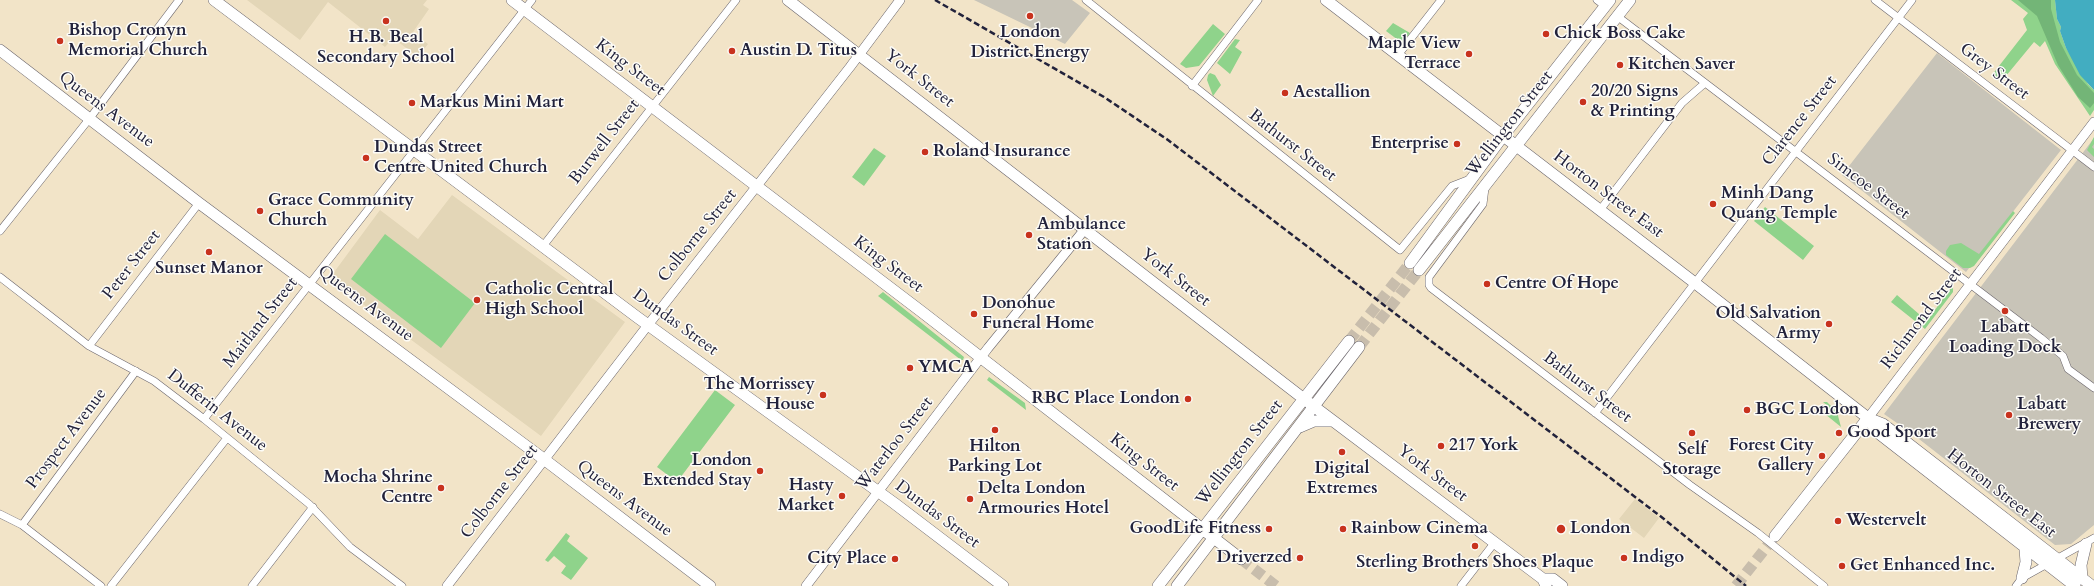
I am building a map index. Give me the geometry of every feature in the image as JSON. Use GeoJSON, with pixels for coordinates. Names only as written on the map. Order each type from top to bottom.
{"type":"FeatureCollection","features":[{"type":"Feature","properties":{"kind":"main road","name":"Dundas Street"},"geometry":{"type":"LineString","coordinates":[[214,0],[648,325],[878,492],[1003,586]]}},
{"type":"Feature","properties":{"kind":"main road","name":"King Street"},"geometry":{"type":"LineString","coordinates":[[512,0],[917,308],[1241,559]]}},
{"type":"Feature","properties":{"kind":"main road","name":"York Street"},"geometry":{"type":"LineString","coordinates":[[788,0],[860,54],[1314,407],[1495,542],[1545,582],[1553,579],[1562,586]]}},
{"type":"Feature","properties":{"kind":"main road","name":"Horton Street East"},"geometry":{"type":"LineString","coordinates":[[1326,0],[1695,283],[1868,418],[1883,424],[2079,583],[2092,586]]}},
{"type":"Feature","properties":{"kind":"main road","name":"Wellington Street"},"geometry":{"type":"LineString","coordinates":[[1419,270],[1486,182],[1630,0]]}},
{"type":"Feature","properties":{"kind":"main road","name":"Wellington Street"},"geometry":{"type":"LineString","coordinates":[[1410,262],[1604,2]]}},
{"type":"Feature","properties":{"kind":"main road","name":"Queens Avenue"},"geometry":{"type":"LineString","coordinates":[[0,50],[199,203],[545,460],[710,586]]}},
{"type":"Feature","properties":{"kind":"main road","name":"Wellington Street"},"geometry":{"type":"LineString","coordinates":[[1158,586],[1349,341]]}},
{"type":"Feature","properties":{"kind":"main road","name":"Wellington Street"},"geometry":{"type":"LineString","coordinates":[[1177,586],[1359,347]]}},
{"type":"Feature","properties":{"kind":"main road","name":"Horton Street East"},"geometry":{"type":"LineString","coordinates":[[1868,418],[1877,432],[2025,549],[2052,562]]}},
{"type":"Feature","properties":{"kind":"main road","name":"Richmond Street"},"geometry":{"type":"LineString","coordinates":[[1775,536],[1868,418]]}},
{"type":"Feature","properties":{"kind":"main road"},"geometry":{"type":"LineString","coordinates":[[1298,428],[1314,421],[1334,422]]}},
{"type":"Feature","properties":{"kind":"main road"},"geometry":{"type":"LineString","coordinates":[[2079,583],[2081,565],[2090,541]]}},
{"type":"Feature","properties":{"kind":"main road"},"geometry":{"type":"LineString","coordinates":[[2019,582],[2026,562],[2025,549]]}},
{"type":"Feature","properties":{"kind":"street"},"geometry":{"type":"LineString","coordinates":[[0,231],[90,118],[179,0]]}},
{"type":"Feature","properties":{"kind":"street","name":"Maitland Street"},"geometry":{"type":"LineString","coordinates":[[204,419],[532,0]]}},
{"type":"Feature","properties":{"kind":"street","name":"Burwell Street"},"geometry":{"type":"LineString","coordinates":[[543,246],[736,0]]}},
{"type":"Feature","properties":{"kind":"street","name":"Colborne Street"},"geometry":{"type":"LineString","coordinates":[[447,586],[648,325],[860,54],[900,0]]}},
{"type":"Feature","properties":{"kind":"street","name":"Bathurst Street"},"geometry":{"type":"LineString","coordinates":[[1086,0],[1192,86],[1400,250],[1452,186],[1471,179]]}},
{"type":"Feature","properties":{"kind":"street"},"geometry":{"type":"LineString","coordinates":[[1192,86],[1258,0]]}},
{"type":"Feature","properties":{"kind":"street"},"geometry":{"type":"LineString","coordinates":[[1398,55],[1441,0]]}},
{"type":"Feature","properties":{"kind":"street","name":"Grey Street"},"geometry":{"type":"LineString","coordinates":[[1875,0],[2094,167]]}},
{"type":"Feature","properties":{"kind":"street","name":"Clarence Street"},"geometry":{"type":"LineString","coordinates":[[1595,413],[1912,0]]}},
{"type":"Feature","properties":{"kind":"street","name":"Simcoe Street"},"geometry":{"type":"LineString","coordinates":[[1617,16],[2027,327],[2063,356],[2068,369],[2094,388]]}},
{"type":"Feature","properties":{"kind":"street"},"geometry":{"type":"LineString","coordinates":[[1600,210],[1682,103],[1705,83]]}},
{"type":"Feature","properties":{"kind":"street","name":"Richmond Street"},"geometry":{"type":"LineString","coordinates":[[1868,418],[2094,122]]}},
{"type":"Feature","properties":{"kind":"street","name":"Bathurst Street"},"geometry":{"type":"LineString","coordinates":[[1486,182],[1483,204],[1430,274],[1428,281],[1431,288],[1698,491],[1758,533],[1824,586]]}},
{"type":"Feature","properties":{"kind":"street","name":"Peter Street"},"geometry":{"type":"LineString","coordinates":[[89,346],[199,203]]}},
{"type":"Feature","properties":{"kind":"street","name":"Waterloo Street"},"geometry":{"type":"LineString","coordinates":[[806,586],[981,359],[1084,229]]}},
{"type":"Feature","properties":{"kind":"street","name":"Dufferin Avenue"},"geometry":{"type":"LineString","coordinates":[[0,277],[89,346],[154,381],[204,419],[313,508],[350,546],[402,586]]}},
{"type":"Feature","properties":{"kind":"street","name":"Prospect Avenue"},"geometry":{"type":"LineString","coordinates":[[22,525],[136,371]]}},
{"type":"Feature","properties":{"kind":"street"},"geometry":{"type":"LineString","coordinates":[[111,586],[227,438]]}},
{"type":"Feature","properties":{"kind":"street"},"geometry":{"type":"LineString","coordinates":[[252,586],[313,508]]}},
{"type":"Feature","properties":{"kind":"street"},"geometry":{"type":"LineString","coordinates":[[0,514],[22,525],[91,583],[102,586]]}},
{"type":"Feature","properties":{"kind":"street"},"geometry":{"type":"LineString","coordinates":[[2019,582],[2090,541]]}},
{"type":"Feature","properties":{"kind":"street"},"geometry":{"type":"LineString","coordinates":[[1461,586],[1495,542]]}},
{"type":"Feature","properties":{"kind":"shaded area","name":"H.B. Beal Secondary School"},"geometry":{"type":"Polygon","coordinates":[[[247,0],[427,0],[423,5],[429,9],[413,32],[428,44],[418,57],[393,38],[385,47],[328,2],[300,40],[247,0]]]}},
{"type":"Feature","properties":{"kind":"shaded area"},"geometry":{"type":"Polygon","coordinates":[[[974,0],[1072,0],[1090,13],[1065,44],[974,0]]]}},
{"type":"Feature","properties":{"kind":"shaded area"},"geometry":{"type":"Polygon","coordinates":[[[1937,53],[2061,150],[1966,272],[1842,175],[1937,53]]]}},
{"type":"Feature","properties":{"kind":"shaded area"},"geometry":{"type":"Polygon","coordinates":[[[2094,138],[2094,525],[2071,544],[2055,545],[1910,432],[1884,414],[2094,138]]]}},
{"type":"Feature","properties":{"kind":"shaded area","name":"Catholic Central High School"},"geometry":{"type":"Polygon","coordinates":[[[452,195],[625,322],[541,436],[329,279],[380,210],[418,239],[452,195]]]}},
{"type":"Feature","properties":{"kind":"shaded area"},"geometry":{"type":"Polygon","coordinates":[[[1635,499],[1659,518],[1644,538],[1619,519],[1635,499]]]}},
{"type":"Feature","properties":{"kind":"green space"},"geometry":{"type":"Polygon","coordinates":[[[2011,0],[2055,0],[2057,19],[2061,27],[2060,31],[2066,48],[2088,84],[2094,90],[2094,110],[2090,116],[2055,64],[2045,41],[2040,47],[2034,42],[2001,82],[1992,75],[2027,30],[2023,19],[2028,13],[2011,0]]]}},
{"type":"Feature","properties":{"kind":"green space"},"geometry":{"type":"Polygon","coordinates":[[[2018,0],[2051,0],[2051,9],[2060,42],[2077,75],[2094,93],[2094,103],[2090,108],[2078,97],[2058,65],[2037,16],[2018,0]]]}},
{"type":"Feature","properties":{"kind":"green space"},"geometry":{"type":"Polygon","coordinates":[[[1393,23],[1410,33],[1402,43],[1386,31],[1393,23]]]}},
{"type":"Feature","properties":{"kind":"green space"},"geometry":{"type":"Polygon","coordinates":[[[1213,24],[1225,34],[1199,66],[1186,68],[1180,64],[1213,24]]]}},
{"type":"Feature","properties":{"kind":"green space"},"geometry":{"type":"Polygon","coordinates":[[[1235,39],[1240,40],[1235,47],[1242,52],[1230,74],[1217,63],[1235,39]]]}},
{"type":"Feature","properties":{"kind":"green space"},"geometry":{"type":"Polygon","coordinates":[[[1210,73],[1215,75],[1221,85],[1213,96],[1207,80],[1210,73]]]}},
{"type":"Feature","properties":{"kind":"green space"},"geometry":{"type":"Polygon","coordinates":[[[2094,137],[2094,144],[2092,147],[2094,149],[2094,157],[2087,150],[2094,137]]]}},
{"type":"Feature","properties":{"kind":"green space"},"geometry":{"type":"Polygon","coordinates":[[[874,148],[886,156],[864,186],[852,177],[874,148]]]}},
{"type":"Feature","properties":{"kind":"green space"},"geometry":{"type":"Polygon","coordinates":[[[1765,207],[1814,246],[1803,260],[1754,221],[1765,207]]]}},
{"type":"Feature","properties":{"kind":"green space"},"geometry":{"type":"Polygon","coordinates":[[[2013,211],[2015,213],[1974,266],[1970,268],[1963,268],[1946,255],[1946,251],[1950,245],[1961,243],[1979,254],[2013,211]]]}},
{"type":"Feature","properties":{"kind":"green space"},"geometry":{"type":"Polygon","coordinates":[[[385,234],[475,303],[441,348],[351,279],[385,234]]]}},
{"type":"Feature","properties":{"kind":"green space"},"geometry":{"type":"Polygon","coordinates":[[[1953,285],[1953,292],[1925,329],[1891,302],[1897,295],[1927,321],[1953,285]]]}},
{"type":"Feature","properties":{"kind":"green space"},"geometry":{"type":"Polygon","coordinates":[[[883,292],[964,357],[963,360],[961,360],[878,296],[883,292]]]}},
{"type":"Feature","properties":{"kind":"green space"},"geometry":{"type":"Polygon","coordinates":[[[989,377],[1025,403],[1026,410],[987,380],[989,377]]]}},
{"type":"Feature","properties":{"kind":"green space"},"geometry":{"type":"Polygon","coordinates":[[[715,390],[735,405],[677,482],[657,467],[715,390]]]}},
{"type":"Feature","properties":{"kind":"green space"},"geometry":{"type":"Polygon","coordinates":[[[1823,402],[1827,402],[1837,412],[1841,427],[1825,414],[1829,407],[1823,402]]]}},
{"type":"Feature","properties":{"kind":"green space"},"geometry":{"type":"Polygon","coordinates":[[[566,533],[570,536],[567,541],[588,558],[571,580],[561,573],[566,566],[554,556],[548,562],[545,560],[566,533]]]}},
{"type":"Feature","properties":{"kind":"water"},"geometry":{"type":"Polygon","coordinates":[[[2055,0],[2094,0],[2094,90],[2080,75],[2066,48],[2060,31],[2061,27],[2057,19],[2055,0]]]}},
{"type":"Feature","properties":{"kind":"tunnel"},"geometry":{"type":"LineString","coordinates":[[1349,341],[1410,263]]}},
{"type":"Feature","properties":{"kind":"tunnel"},"geometry":{"type":"LineString","coordinates":[[1359,347],[1419,270]]}},
{"type":"Feature","properties":{"kind":"tunnel"},"geometry":{"type":"LineString","coordinates":[[1736,586],[1775,536]]}},
{"type":"Feature","properties":{"kind":"tunnel"},"geometry":{"type":"LineString","coordinates":[[1241,559],[1276,586]]}},
{"type":"Feature","properties":{"kind":"railway"},"geometry":{"type":"LineString","coordinates":[[935,0],[1104,97],[1168,140],[1664,519],[1746,586]]}},
{"type":"Feature","properties":{"kind":"place","name":"London District Energy"},"geometry":{"type":"Point","coordinates":[1030,16]}},
{"type":"Feature","properties":{"kind":"place","name":"H.B. Beal Secondary School"},"geometry":{"type":"Point","coordinates":[386,21]}},
{"type":"Feature","properties":{"kind":"place","name":"Chick Boss Cake"},"geometry":{"type":"Point","coordinates":[1546,34]}},
{"type":"Feature","properties":{"kind":"place","name":"Bishop Cronyn Memorial Church"},"geometry":{"type":"Point","coordinates":[60,41]}},
{"type":"Feature","properties":{"kind":"place","name":"Austin D. Titus"},"geometry":{"type":"Point","coordinates":[732,51]}},
{"type":"Feature","properties":{"kind":"place","name":"Maple View Terrace"},"geometry":{"type":"Point","coordinates":[1469,54]}},
{"type":"Feature","properties":{"kind":"place","name":"Kitchen Saver"},"geometry":{"type":"Point","coordinates":[1620,65]}},
{"type":"Feature","properties":{"kind":"place","name":"Aestallion"},"geometry":{"type":"Point","coordinates":[1285,93]}},
{"type":"Feature","properties":{"kind":"place","name":"20/20 Signs & Printing"},"geometry":{"type":"Point","coordinates":[1583,102]}},
{"type":"Feature","properties":{"kind":"place","name":"Markus Mini Mart"},"geometry":{"type":"Point","coordinates":[412,103]}},
{"type":"Feature","properties":{"kind":"place","name":"Enterprise"},"geometry":{"type":"Point","coordinates":[1457,144]}},
{"type":"Feature","properties":{"kind":"place","name":"Roland Insurance"},"geometry":{"type":"Point","coordinates":[925,152]}},
{"type":"Feature","properties":{"kind":"place","name":"Dundas Street Centre United Church"},"geometry":{"type":"Point","coordinates":[366,158]}},
{"type":"Feature","properties":{"kind":"place","name":"Minh Dang Quang Temple"},"geometry":{"type":"Point","coordinates":[1713,204]}},
{"type":"Feature","properties":{"kind":"place","name":"Grace Community Church"},"geometry":{"type":"Point","coordinates":[260,211]}},
{"type":"Feature","properties":{"kind":"place","name":"Ambulance Station"},"geometry":{"type":"Point","coordinates":[1029,235]}},
{"type":"Feature","properties":{"kind":"place","name":"Sunset Manor"},"geometry":{"type":"Point","coordinates":[209,252]}},
{"type":"Feature","properties":{"kind":"place","name":"Centre Of Hope"},"geometry":{"type":"Point","coordinates":[1487,284]}},
{"type":"Feature","properties":{"kind":"place","name":"Catholic Central High School"},"geometry":{"type":"Point","coordinates":[477,300]}},
{"type":"Feature","properties":{"kind":"place","name":"Labatt Loading Dock"},"geometry":{"type":"Point","coordinates":[2005,311]}},
{"type":"Feature","properties":{"kind":"place","name":"Donohue Funeral Home"},"geometry":{"type":"Point","coordinates":[974,314]}},
{"type":"Feature","properties":{"kind":"place","name":"Old Salvation Army"},"geometry":{"type":"Point","coordinates":[1829,324]}},
{"type":"Feature","properties":{"kind":"place","name":"YMCA"},"geometry":{"type":"Point","coordinates":[910,368]}},
{"type":"Feature","properties":{"kind":"place","name":"The Morrissey House"},"geometry":{"type":"Point","coordinates":[823,395]}},
{"type":"Feature","properties":{"kind":"place","name":"RBC Place London"},"geometry":{"type":"Point","coordinates":[1188,399]}},
{"type":"Feature","properties":{"kind":"place","name":"BGC London"},"geometry":{"type":"Point","coordinates":[1747,410]}},
{"type":"Feature","properties":{"kind":"place","name":"Labatt Brewery"},"geometry":{"type":"Point","coordinates":[2009,415]}},
{"type":"Feature","properties":{"kind":"place","name":"Hilton Parking Lot"},"geometry":{"type":"Point","coordinates":[995,430]}},
{"type":"Feature","properties":{"kind":"place","name":"Self Storage"},"geometry":{"type":"Point","coordinates":[1692,433]}},
{"type":"Feature","properties":{"kind":"place","name":"Good Sport"},"geometry":{"type":"Point","coordinates":[1839,433]}},
{"type":"Feature","properties":{"kind":"place","name":"217 York"},"geometry":{"type":"Point","coordinates":[1441,446]}},
{"type":"Feature","properties":{"kind":"place","name":"Digital Extremes"},"geometry":{"type":"Point","coordinates":[1342,452]}},
{"type":"Feature","properties":{"kind":"place","name":"Forest City Gallery"},"geometry":{"type":"Point","coordinates":[1822,456]}},
{"type":"Feature","properties":{"kind":"place","name":"London Extended Stay"},"geometry":{"type":"Point","coordinates":[760,471]}},
{"type":"Feature","properties":{"kind":"place","name":"Mocha Shrine Centre"},"geometry":{"type":"Point","coordinates":[441,488]}},
{"type":"Feature","properties":{"kind":"place","name":"Hasty Market"},"geometry":{"type":"Point","coordinates":[842,496]}},
{"type":"Feature","properties":{"kind":"place","name":"Delta London Armouries Hotel"},"geometry":{"type":"Point","coordinates":[970,499]}},
{"type":"Feature","properties":{"kind":"place","name":"Westervelt"},"geometry":{"type":"Point","coordinates":[1838,521]}},
{"type":"Feature","properties":{"kind":"place","name":"GoodLife Fitness"},"geometry":{"type":"Point","coordinates":[1269,529]}},
{"type":"Feature","properties":{"kind":"place","name":"Rainbow Cinema"},"geometry":{"type":"Point","coordinates":[1343,529]}},
{"type":"Feature","properties":{"kind":"place","name":"London"},"geometry":{"type":"Point","coordinates":[1561,529]}},
{"type":"Feature","properties":{"kind":"place","name":"Sterling Brothers Shoes Plaque"},"geometry":{"type":"Point","coordinates":[1475,546]}},
{"type":"Feature","properties":{"kind":"place","name":"Driverzed"},"geometry":{"type":"Point","coordinates":[1300,558]}},
{"type":"Feature","properties":{"kind":"place","name":"Indigo"},"geometry":{"type":"Point","coordinates":[1624,558]}},
{"type":"Feature","properties":{"kind":"place","name":"City Place"},"geometry":{"type":"Point","coordinates":[895,559]}},
{"type":"Feature","properties":{"kind":"place","name":"Get Enhanced Inc."},"geometry":{"type":"Point","coordinates":[1842,566]}}]}
